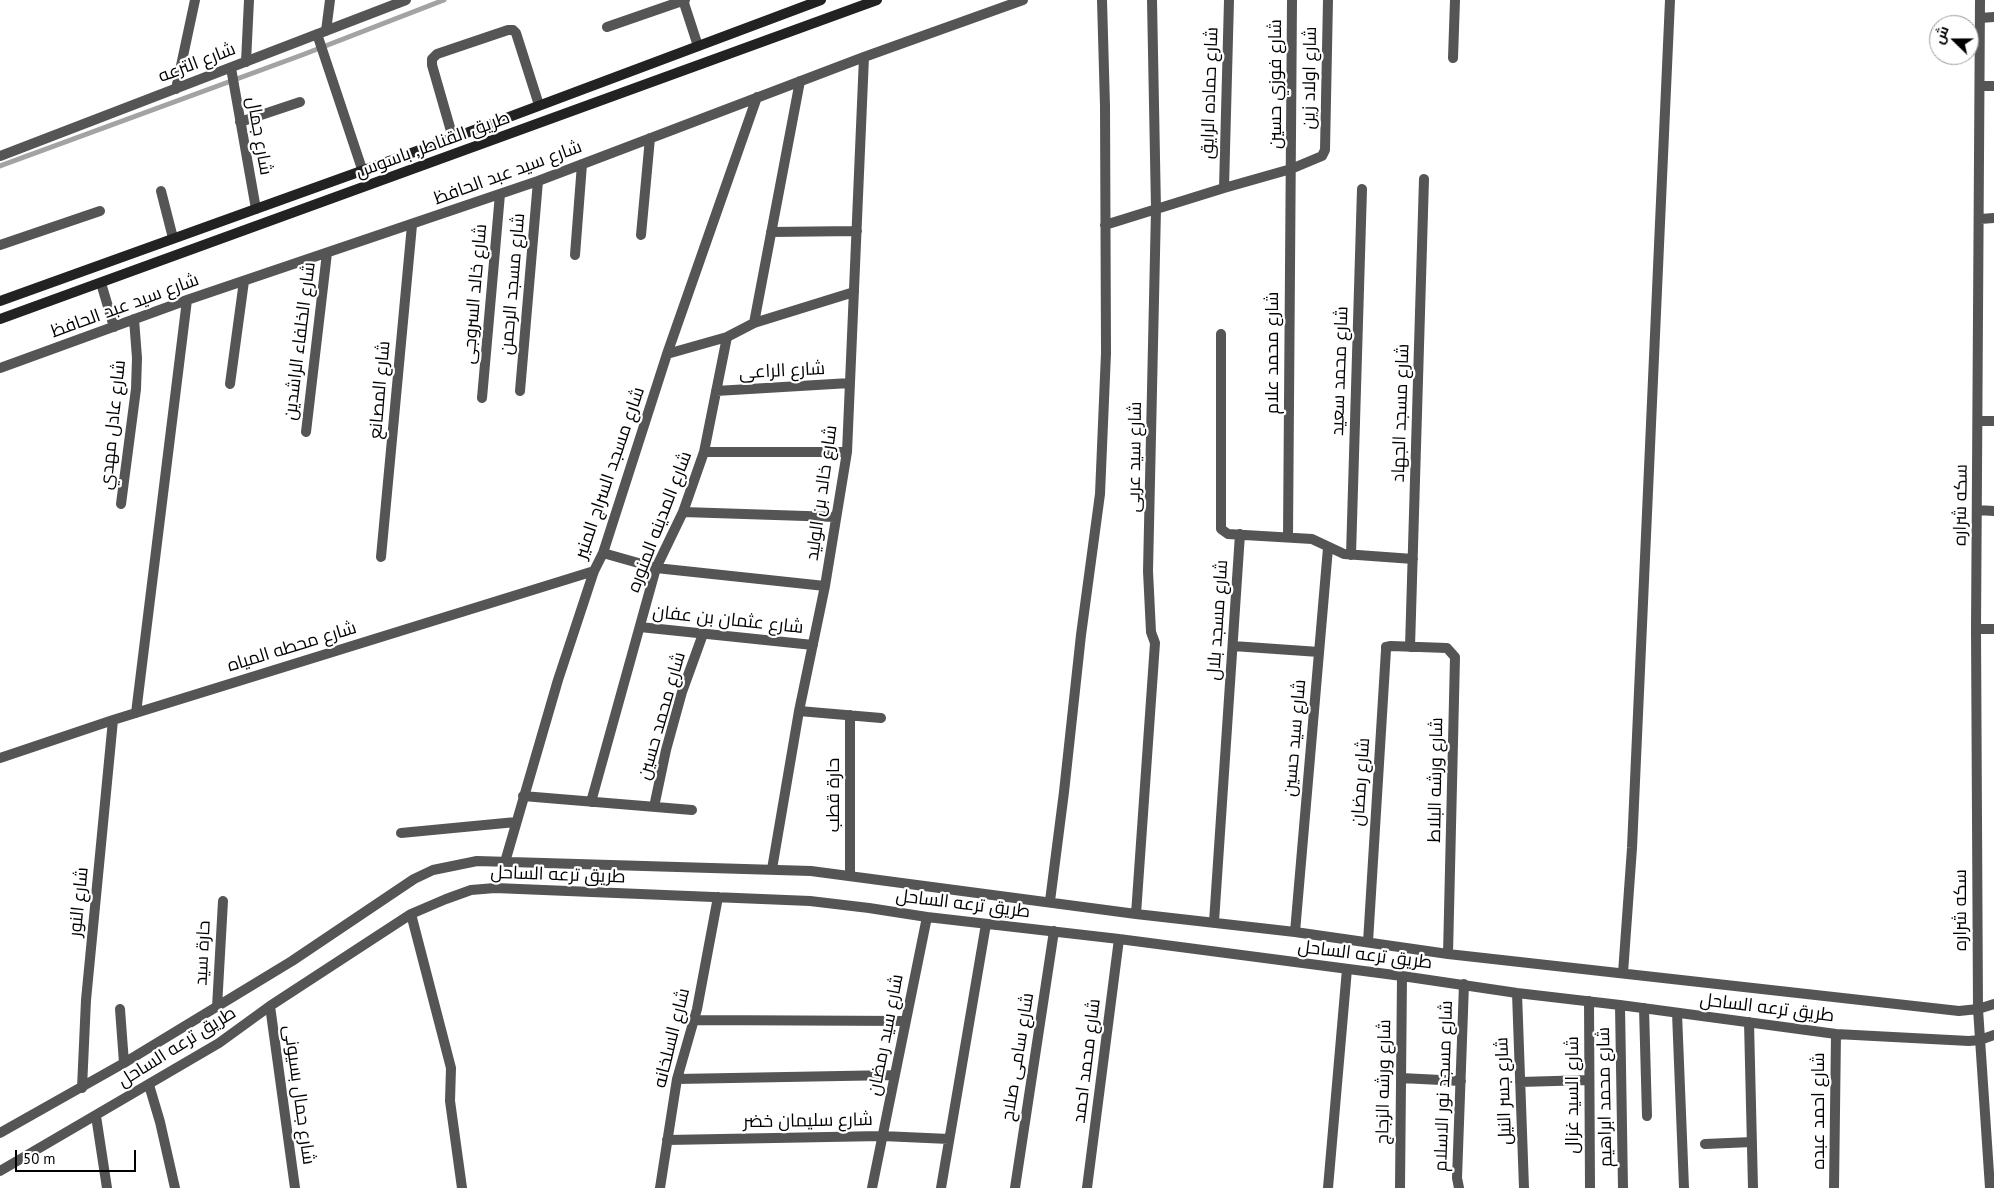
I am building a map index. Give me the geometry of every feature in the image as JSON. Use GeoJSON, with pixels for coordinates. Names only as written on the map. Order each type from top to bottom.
{"type":"FeatureCollection","features":[{"type":"Feature","properties":{"kind":"main road","name":"طريق القناطر, باسوس"},"geometry":{"type":"LineString","coordinates":[[0,300],[453,138],[822,0]]}},
{"type":"Feature","properties":{"kind":"main road","name":"طريق القناطر, باسوس"},"geometry":{"type":"LineString","coordinates":[[0,319],[877,0]]}},
{"type":"Feature","properties":{"kind":"street"},"geometry":{"type":"LineString","coordinates":[[176,89],[195,0]]}},
{"type":"Feature","properties":{"kind":"street"},"geometry":{"type":"LineString","coordinates":[[246,62],[249,0]]}},
{"type":"Feature","properties":{"kind":"street"},"geometry":{"type":"LineString","coordinates":[[330,0],[322,33],[362,169]]}},
{"type":"Feature","properties":{"kind":"street","name":"شارع الترعه"},"geometry":{"type":"LineString","coordinates":[[0,156],[406,0]]}},
{"type":"Feature","properties":{"kind":"street"},"geometry":{"type":"LineString","coordinates":[[607,27],[684,0],[698,46]]}},
{"type":"Feature","properties":{"kind":"street","name":"شارع سيد عبد الحافظ"},"geometry":{"type":"LineString","coordinates":[[0,368],[187,300],[538,181],[1010,2],[1023,0]]}},
{"type":"Feature","properties":{"kind":"street"},"geometry":{"type":"LineString","coordinates":[[1050,901],[1081,635],[1100,494],[1106,353],[1105,106],[1102,0]]}},
{"type":"Feature","properties":{"kind":"street","name":"شارع سيد عربى"},"geometry":{"type":"LineString","coordinates":[[1136,914],[1155,643],[1151,632],[1148,571],[1156,209],[1152,0]]}},
{"type":"Feature","properties":{"kind":"street","name":"شارع حماده الرايق"},"geometry":{"type":"LineString","coordinates":[[1224,188],[1229,0]]}},
{"type":"Feature","properties":{"kind":"street","name":"شارع فوزي حسين"},"geometry":{"type":"LineString","coordinates":[[1291,169],[1292,0]]}},
{"type":"Feature","properties":{"kind":"street","name":"شارع اولاد زين"},"geometry":{"type":"LineString","coordinates":[[1291,169],[1322,156],[1325,150],[1328,0]]}},
{"type":"Feature","properties":{"kind":"street"},"geometry":{"type":"LineString","coordinates":[[1453,58],[1456,0]]}},
{"type":"Feature","properties":{"kind":"street"},"geometry":{"type":"LineString","coordinates":[[1624,973],[1632,848],[1670,0]]}},
{"type":"Feature","properties":{"kind":"street","name":"سكه شراره"},"geometry":{"type":"LineString","coordinates":[[1980,0],[1976,628],[1978,1010],[1990,1188]]}},
{"type":"Feature","properties":{"kind":"street"},"geometry":{"type":"LineString","coordinates":[[1980,18],[1994,17]]}},
{"type":"Feature","properties":{"kind":"street"},"geometry":{"type":"LineString","coordinates":[[453,138],[432,65],[432,59],[437,54],[508,30],[513,30],[516,33],[539,105]]}},
{"type":"Feature","properties":{"kind":"street","name":"شارع خالد بن الوليد"},"geometry":{"type":"LineString","coordinates":[[772,870],[799,711],[825,586],[848,452],[864,57]]}},
{"type":"Feature","properties":{"kind":"street","name":"شارع جمال"},"geometry":{"type":"LineString","coordinates":[[230,68],[256,209]]}},
{"type":"Feature","properties":{"kind":"street"},"geometry":{"type":"LineString","coordinates":[[754,323],[800,81]]}},
{"type":"Feature","properties":{"kind":"street"},"geometry":{"type":"LineString","coordinates":[[1980,86],[1994,86]]}},
{"type":"Feature","properties":{"kind":"street","name":"شارع مسجد السراج المنير"},"geometry":{"type":"LineString","coordinates":[[505,862],[558,680],[594,571],[603,553],[668,354],[757,97]]}},
{"type":"Feature","properties":{"kind":"street"},"geometry":{"type":"LineString","coordinates":[[240,122],[300,102]]}},
{"type":"Feature","properties":{"kind":"street"},"geometry":{"type":"LineString","coordinates":[[641,235],[650,138]]}},
{"type":"Feature","properties":{"kind":"street"},"geometry":{"type":"LineString","coordinates":[[575,255],[582,164]]}},
{"type":"Feature","properties":{"kind":"street"},"geometry":{"type":"LineString","coordinates":[[1105,225],[1291,169]]}},
{"type":"Feature","properties":{"kind":"street","name":"شارع محمد علام"},"geometry":{"type":"LineString","coordinates":[[1288,537],[1291,169]]}},
{"type":"Feature","properties":{"kind":"street","name":"شارع مسجد الجهاد"},"geometry":{"type":"LineString","coordinates":[[1410,647],[1424,179]]}},
{"type":"Feature","properties":{"kind":"street","name":"شارع مسجد الرحمن"},"geometry":{"type":"LineString","coordinates":[[520,391],[538,181]]}},
{"type":"Feature","properties":{"kind":"street","name":"شارع محمد سعيد"},"geometry":{"type":"LineString","coordinates":[[1351,555],[1362,189]]}},
{"type":"Feature","properties":{"kind":"street"},"geometry":{"type":"LineString","coordinates":[[161,191],[173,238]]}},
{"type":"Feature","properties":{"kind":"street","name":"شارع خالد السروجى"},"geometry":{"type":"LineString","coordinates":[[482,398],[500,194]]}},
{"type":"Feature","properties":{"kind":"street"},"geometry":{"type":"LineString","coordinates":[[0,245],[100,210]]}},
{"type":"Feature","properties":{"kind":"street"},"geometry":{"type":"LineString","coordinates":[[1980,219],[1994,218]]}},
{"type":"Feature","properties":{"kind":"street","name":"شارع المصانع"},"geometry":{"type":"LineString","coordinates":[[380,557],[412,225]]}},
{"type":"Feature","properties":{"kind":"street"},"geometry":{"type":"LineString","coordinates":[[771,232],[856,231]]}},
{"type":"Feature","properties":{"kind":"street","name":"شارع الخلفاء الراشدين"},"geometry":{"type":"LineString","coordinates":[[306,432],[326,253]]}},
{"type":"Feature","properties":{"kind":"street"},"geometry":{"type":"LineString","coordinates":[[230,384],[244,281]]}},
{"type":"Feature","properties":{"kind":"street"},"geometry":{"type":"LineString","coordinates":[[101,283],[114,327]]}},
{"type":"Feature","properties":{"kind":"street"},"geometry":{"type":"LineString","coordinates":[[668,354],[727,338],[754,323],[854,292]]}},
{"type":"Feature","properties":{"kind":"street"},"geometry":{"type":"LineString","coordinates":[[136,712],[187,300]]}},
{"type":"Feature","properties":{"kind":"street","name":"شارع عادل مهدي"},"geometry":{"type":"LineString","coordinates":[[122,504],[136,389],[137,358],[134,319]]}},
{"type":"Feature","properties":{"kind":"street"},"geometry":{"type":"LineString","coordinates":[[1221,334],[1221,529],[1228,534],[1318,540],[1328,548],[1344,554],[1413,559]]}},
{"type":"Feature","properties":{"kind":"street","name":"شارع المدينه المنوره"},"geometry":{"type":"LineString","coordinates":[[591,802],[656,568],[683,512],[704,452],[727,338]]}},
{"type":"Feature","properties":{"kind":"street","name":"شارع الراعى"},"geometry":{"type":"LineString","coordinates":[[716,390],[850,383]]}},
{"type":"Feature","properties":{"kind":"street"},"geometry":{"type":"LineString","coordinates":[[1978,421],[1994,421]]}},
{"type":"Feature","properties":{"kind":"street"},"geometry":{"type":"LineString","coordinates":[[704,452],[848,452]]}},
{"type":"Feature","properties":{"kind":"street"},"geometry":{"type":"LineString","coordinates":[[1977,510],[1994,511]]}},
{"type":"Feature","properties":{"kind":"street"},"geometry":{"type":"LineString","coordinates":[[683,512],[836,517]]}},
{"type":"Feature","properties":{"kind":"street","name":"شارع مسجد بلال"},"geometry":{"type":"LineString","coordinates":[[1214,922],[1240,534]]}},
{"type":"Feature","properties":{"kind":"street","name":"شارع سيد حسين"},"geometry":{"type":"LineString","coordinates":[[1295,932],[1328,548]]}},
{"type":"Feature","properties":{"kind":"street"},"geometry":{"type":"LineString","coordinates":[[603,553],[656,568],[825,586]]}},
{"type":"Feature","properties":{"kind":"street","name":"شارع محطه المياه"},"geometry":{"type":"LineString","coordinates":[[0,758],[136,712],[594,571]]}},
{"type":"Feature","properties":{"kind":"street","name":"شارع عثمان بن عفان"},"geometry":{"type":"LineString","coordinates":[[640,627],[813,645]]}},
{"type":"Feature","properties":{"kind":"street"},"geometry":{"type":"LineString","coordinates":[[1976,628],[1994,629]]}},
{"type":"Feature","properties":{"kind":"street","name":"شارع محمد حسين"},"geometry":{"type":"LineString","coordinates":[[654,807],[666,750],[682,692],[703,634]]}},
{"type":"Feature","properties":{"kind":"street"},"geometry":{"type":"LineString","coordinates":[[1233,646],[1319,652]]}},
{"type":"Feature","properties":{"kind":"street","name":"شارع رمضان"},"geometry":{"type":"LineString","coordinates":[[1368,942],[1386,648],[1391,646],[1410,647]]}},
{"type":"Feature","properties":{"kind":"street","name":"شارع ورشه البلاط"},"geometry":{"type":"LineString","coordinates":[[1410,647],[1448,648],[1455,657],[1448,954]]}},
{"type":"Feature","properties":{"kind":"street"},"geometry":{"type":"LineString","coordinates":[[799,711],[882,718]]}},
{"type":"Feature","properties":{"kind":"street","name":"حارة قطب"},"geometry":{"type":"LineString","coordinates":[[850,715],[850,876]]}},
{"type":"Feature","properties":{"kind":"street","name":"شارع النور"},"geometry":{"type":"LineString","coordinates":[[82,1088],[86,1000],[113,720]]}},
{"type":"Feature","properties":{"kind":"street"},"geometry":{"type":"LineString","coordinates":[[523,796],[692,810]]}},
{"type":"Feature","properties":{"kind":"street"},"geometry":{"type":"LineString","coordinates":[[401,833],[516,822]]}},
{"type":"Feature","properties":{"kind":"street","name":"طريق ترعه الساحل"},"geometry":{"type":"LineString","coordinates":[[0,1133],[124,1064],[292,961],[414,879],[433,870],[466,862],[811,871],[1050,901],[1136,914],[1295,932],[1448,954],[1959,1011],[1978,1010],[1994,1004]]}},
{"type":"Feature","properties":{"kind":"street","name":"طريق ترعه الساحل"},"geometry":{"type":"LineString","coordinates":[[0,1171],[219,1043],[270,1006],[411,914],[446,898],[471,890],[495,888],[810,901],[927,917],[1119,939],[1836,1034],[1969,1041],[1980,1040],[1994,1035]]}},
{"type":"Feature","properties":{"kind":"street","name":"شارع السلخانه"},"geometry":{"type":"LineString","coordinates":[[660,1188],[677,1079],[694,1020],[718,897]]}},
{"type":"Feature","properties":{"kind":"street","name":"حارة سيد"},"geometry":{"type":"LineString","coordinates":[[216,1007],[223,900]]}},
{"type":"Feature","properties":{"kind":"street"},"geometry":{"type":"LineString","coordinates":[[411,914],[450,1068],[450,1101],[462,1188]]}},
{"type":"Feature","properties":{"kind":"street","name":"شارع سيد رمضان"},"geometry":{"type":"LineString","coordinates":[[872,1188],[927,917]]}},
{"type":"Feature","properties":{"kind":"street"},"geometry":{"type":"LineString","coordinates":[[941,1188],[986,924]]}},
{"type":"Feature","properties":{"kind":"street","name":"شارع سامى صلاح"},"geometry":{"type":"LineString","coordinates":[[1015,1188],[1054,931]]}},
{"type":"Feature","properties":{"kind":"street","name":"شارع محمد احمد"},"geometry":{"type":"LineString","coordinates":[[1087,1188],[1119,939]]}},
{"type":"Feature","properties":{"kind":"street"},"geometry":{"type":"LineString","coordinates":[[1328,1188],[1347,969]]}},
{"type":"Feature","properties":{"kind":"street","name":"شارع ورشه الزجاج"},"geometry":{"type":"LineString","coordinates":[[1400,1188],[1402,976]]}},
{"type":"Feature","properties":{"kind":"street","name":"شارع مسجد نور الاسلام"},"geometry":{"type":"LineString","coordinates":[[1459,1188],[1457,1178],[1464,984]]}},
{"type":"Feature","properties":{"kind":"street","name":"شارع جسر النيل"},"geometry":{"type":"LineString","coordinates":[[1516,993],[1524,1188]]}},
{"type":"Feature","properties":{"kind":"street","name":"شارع السيد غزال"},"geometry":{"type":"LineString","coordinates":[[1589,1001],[1590,1188]]}},
{"type":"Feature","properties":{"kind":"street","name":"شارع محمد ابراهيم"},"geometry":{"type":"LineString","coordinates":[[1620,1005],[1623,1188]]}},
{"type":"Feature","properties":{"kind":"street","name":"شارع جمال بسيونى"},"geometry":{"type":"LineString","coordinates":[[270,1006],[295,1188]]}},
{"type":"Feature","properties":{"kind":"street"},"geometry":{"type":"LineString","coordinates":[[1644,1008],[1647,1116]]}},
{"type":"Feature","properties":{"kind":"street"},"geometry":{"type":"LineString","coordinates":[[120,1009],[124,1064]]}},
{"type":"Feature","properties":{"kind":"street"},"geometry":{"type":"LineString","coordinates":[[1677,1013],[1684,1188]]}},
{"type":"Feature","properties":{"kind":"street"},"geometry":{"type":"LineString","coordinates":[[694,1020],[906,1021]]}},
{"type":"Feature","properties":{"kind":"street"},"geometry":{"type":"LineString","coordinates":[[1749,1022],[1753,1188]]}},
{"type":"Feature","properties":{"kind":"street","name":"شارع احمد عبده"},"geometry":{"type":"LineString","coordinates":[[1834,1188],[1836,1034]]}},
{"type":"Feature","properties":{"kind":"street"},"geometry":{"type":"LineString","coordinates":[[677,1079],[895,1075]]}},
{"type":"Feature","properties":{"kind":"street"},"geometry":{"type":"LineString","coordinates":[[1401,1078],[1461,1081]]}},
{"type":"Feature","properties":{"kind":"street"},"geometry":{"type":"LineString","coordinates":[[1520,1082],[1589,1080]]}},
{"type":"Feature","properties":{"kind":"street"},"geometry":{"type":"LineString","coordinates":[[148,1085],[160,1122],[175,1188]]}},
{"type":"Feature","properties":{"kind":"street"},"geometry":{"type":"LineString","coordinates":[[96,1116],[107,1188]]}},
{"type":"Feature","properties":{"kind":"street","name":"شارع سليمان خضر"},"geometry":{"type":"LineString","coordinates":[[667,1140],[882,1136],[949,1139]]}},
{"type":"Feature","properties":{"kind":"street"},"geometry":{"type":"LineString","coordinates":[[1705,1144],[1752,1142]]}},
{"type":"Feature","properties":{"kind":"waterway"},"geometry":{"type":"LineString","coordinates":[[0,166],[302,55],[444,0]]}}]}
